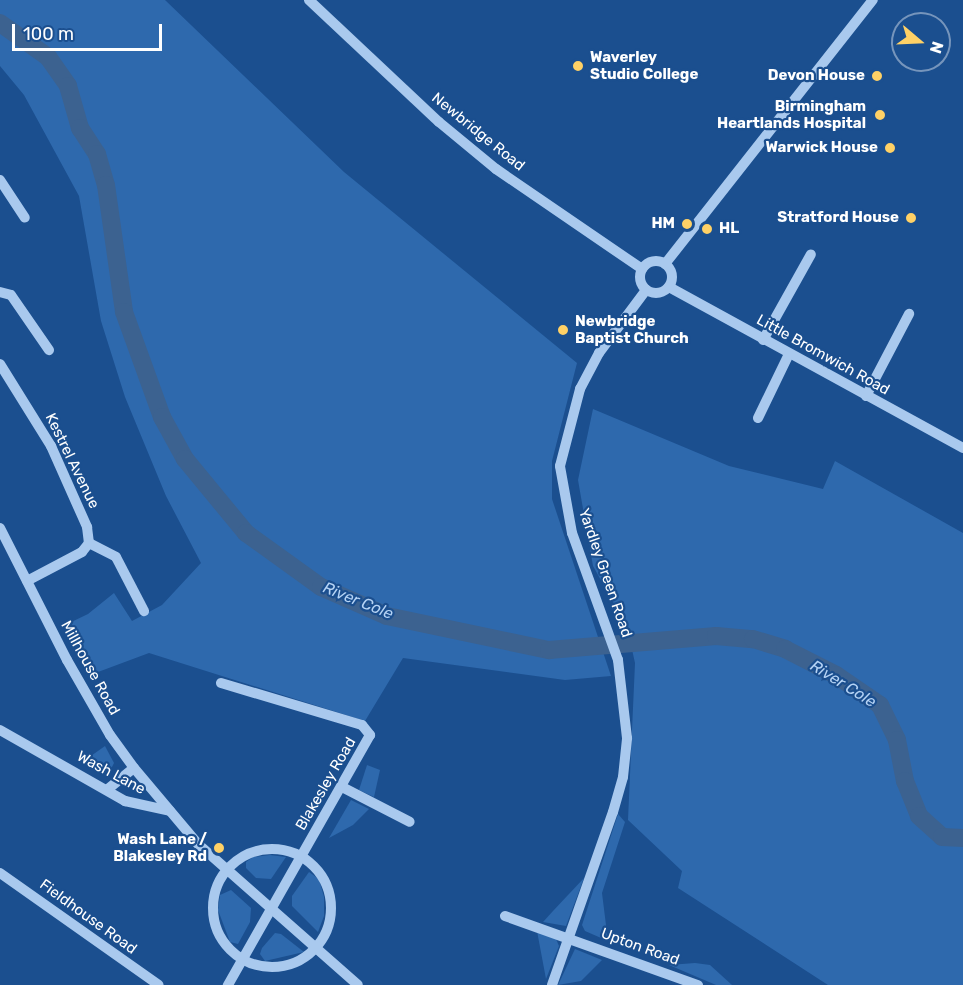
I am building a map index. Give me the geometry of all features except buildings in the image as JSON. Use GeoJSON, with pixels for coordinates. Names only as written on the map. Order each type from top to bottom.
{"type":"FeatureCollection","features":[{"type":"Feature","properties":{"kind":"street","name":"Newbridge Road"},"geometry":{"type":"LineString","coordinates":[[309,0],[439,122],[496,169],[642,269]]}},
{"type":"Feature","properties":{"kind":"street"},"geometry":{"type":"LineString","coordinates":[[665,264],[873,0]]}},
{"type":"Feature","properties":{"kind":"street"},"geometry":{"type":"LineString","coordinates":[[0,180],[25,218]]}},
{"type":"Feature","properties":{"kind":"street"},"geometry":{"type":"LineString","coordinates":[[763,340],[811,254]]}},
{"type":"Feature","properties":{"kind":"street"},"geometry":{"type":"LineString","coordinates":[[652,262],[665,264],[672,272],[669,287],[656,294],[646,290],[640,279],[642,269],[652,262]]}},
{"type":"Feature","properties":{"kind":"street","name":"Little Bromwich Road"},"geometry":{"type":"LineString","coordinates":[[669,287],[963,448]]}},
{"type":"Feature","properties":{"kind":"street","name":"Yardley Green Road"},"geometry":{"type":"LineString","coordinates":[[552,985],[624,777],[627,738],[618,660],[610,631],[572,533],[560,466],[580,389],[598,353],[646,290]]}},
{"type":"Feature","properties":{"kind":"street"},"geometry":{"type":"LineString","coordinates":[[0,292],[11,295],[49,350]]}},
{"type":"Feature","properties":{"kind":"street"},"geometry":{"type":"LineString","coordinates":[[866,396],[909,314]]}},
{"type":"Feature","properties":{"kind":"street"},"geometry":{"type":"LineString","coordinates":[[758,418],[789,354]]}},
{"type":"Feature","properties":{"kind":"street","name":"Kestrel Avenue"},"geometry":{"type":"LineString","coordinates":[[0,364],[51,446],[87,526],[89,543]]}},
{"type":"Feature","properties":{"kind":"street","name":"Millhouse Road"},"geometry":{"type":"LineString","coordinates":[[0,528],[110,735],[170,812]]}},
{"type":"Feature","properties":{"kind":"street"},"geometry":{"type":"LineString","coordinates":[[27,581],[71,560],[89,543],[116,557],[144,611]]}},
{"type":"Feature","properties":{"kind":"street","name":"Blakesley Road"},"geometry":{"type":"LineString","coordinates":[[221,683],[367,729],[368,743],[228,985]]}},
{"type":"Feature","properties":{"kind":"street","name":"Wash Lane"},"geometry":{"type":"LineString","coordinates":[[0,730],[131,804],[170,812]]}},
{"type":"Feature","properties":{"kind":"street"},"geometry":{"type":"LineString","coordinates":[[108,789],[134,768]]}},
{"type":"Feature","properties":{"kind":"street"},"geometry":{"type":"LineString","coordinates":[[342,787],[411,822]]}},
{"type":"Feature","properties":{"kind":"street"},"geometry":{"type":"LineString","coordinates":[[170,812],[198,844],[273,907],[358,985]]}},
{"type":"Feature","properties":{"kind":"street"},"geometry":{"type":"LineString","coordinates":[[275,849],[302,857],[324,880],[331,903],[328,926],[317,947],[287,966],[263,967],[242,960],[224,943],[215,922],[217,888],[229,869],[262,850],[275,849]]}},
{"type":"Feature","properties":{"kind":"street","name":"Fieldhouse Road"},"geometry":{"type":"LineString","coordinates":[[0,873],[159,985]]}},
{"type":"Feature","properties":{"kind":"street","name":"Upton Road"},"geometry":{"type":"LineString","coordinates":[[505,916],[698,985]]}},
{"type":"Feature","properties":{"kind":"shaded area"},"geometry":{"type":"Polygon","coordinates":[[[0,0],[165,0],[344,172],[577,363],[552,461],[552,499],[611,676],[565,680],[403,658],[365,721],[149,653],[90,675],[63,626],[88,614],[114,593],[132,621],[162,605],[201,563],[166,496],[125,397],[101,321],[79,196],[24,95],[0,66],[0,0]]]}},
{"type":"Feature","properties":{"kind":"shaded area"},"geometry":{"type":"Polygon","coordinates":[[[593,409],[729,466],[823,489],[835,461],[963,533],[963,985],[828,985],[678,888],[682,871],[628,820],[635,663],[627,627],[593,566],[578,480],[593,409]]]}},
{"type":"Feature","properties":{"kind":"shaded area"},"geometry":{"type":"Polygon","coordinates":[[[105,746],[114,763],[108,775],[81,763],[105,746]]]}},
{"type":"Feature","properties":{"kind":"shaded area"},"geometry":{"type":"Polygon","coordinates":[[[367,765],[380,770],[374,797],[359,790],[367,765]]]}},
{"type":"Feature","properties":{"kind":"shaded area"},"geometry":{"type":"Polygon","coordinates":[[[351,800],[369,809],[353,825],[329,838],[351,800]]]}},
{"type":"Feature","properties":{"kind":"shaded area"},"geometry":{"type":"Polygon","coordinates":[[[618,814],[625,822],[602,893],[608,941],[585,931],[582,925],[618,814]]]}},
{"type":"Feature","properties":{"kind":"shaded area"},"geometry":{"type":"Polygon","coordinates":[[[270,855],[286,857],[271,879],[256,878],[246,868],[246,862],[253,857],[270,855]]]}},
{"type":"Feature","properties":{"kind":"shaded area"},"geometry":{"type":"Polygon","coordinates":[[[309,872],[319,879],[324,897],[324,916],[318,932],[292,906],[292,896],[309,872]]]}},
{"type":"Feature","properties":{"kind":"shaded area"},"geometry":{"type":"Polygon","coordinates":[[[584,878],[566,926],[543,922],[553,911],[584,878]]]}},
{"type":"Feature","properties":{"kind":"shaded area"},"geometry":{"type":"Polygon","coordinates":[[[231,890],[251,908],[250,922],[238,944],[230,942],[218,910],[220,895],[231,890]]]}},
{"type":"Feature","properties":{"kind":"shaded area"},"geometry":{"type":"Polygon","coordinates":[[[537,931],[556,939],[559,946],[546,979],[537,931]]]}},
{"type":"Feature","properties":{"kind":"shaded area"},"geometry":{"type":"Polygon","coordinates":[[[275,933],[281,934],[304,952],[265,961],[260,954],[262,948],[275,933]]]}},
{"type":"Feature","properties":{"kind":"shaded area"},"geometry":{"type":"Polygon","coordinates":[[[575,949],[602,960],[581,981],[558,985],[575,949]]]}},
{"type":"Feature","properties":{"kind":"shaded area"},"geometry":{"type":"Polygon","coordinates":[[[695,963],[710,965],[732,985],[716,985],[669,965],[695,963]]]}},
{"type":"Feature","properties":{"kind":"waterway","name":"River Cole"},"geometry":{"type":"LineString","coordinates":[[0,23],[48,57],[68,86],[80,128],[97,154],[106,185],[124,312],[162,417],[185,459],[246,533],[321,587],[387,616],[549,650],[716,636],[753,639],[785,649],[836,675],[880,705],[897,740],[905,781],[919,816],[942,837],[963,838]]}},
{"type":"Feature","properties":{"kind":"place","name":"Waverley Studio College"},"geometry":{"type":"Point","coordinates":[578,66]}},
{"type":"Feature","properties":{"kind":"place","name":"Devon House"},"geometry":{"type":"Point","coordinates":[877,76]}},
{"type":"Feature","properties":{"kind":"place","name":"Birmingham Heartlands Hospital"},"geometry":{"type":"Point","coordinates":[880,115]}},
{"type":"Feature","properties":{"kind":"place","name":"Warwick House"},"geometry":{"type":"Point","coordinates":[890,148]}},
{"type":"Feature","properties":{"kind":"place","name":"Stratford House"},"geometry":{"type":"Point","coordinates":[911,218]}},
{"type":"Feature","properties":{"kind":"place","name":"HM"},"geometry":{"type":"Point","coordinates":[687,224]}},
{"type":"Feature","properties":{"kind":"place","name":"HL"},"geometry":{"type":"Point","coordinates":[707,229]}},
{"type":"Feature","properties":{"kind":"place","name":"Newbridge Baptist Church"},"geometry":{"type":"Point","coordinates":[563,330]}},
{"type":"Feature","properties":{"kind":"place","name":"Wash Lane / Blakesley Rd"},"geometry":{"type":"Point","coordinates":[219,848]}}]}
